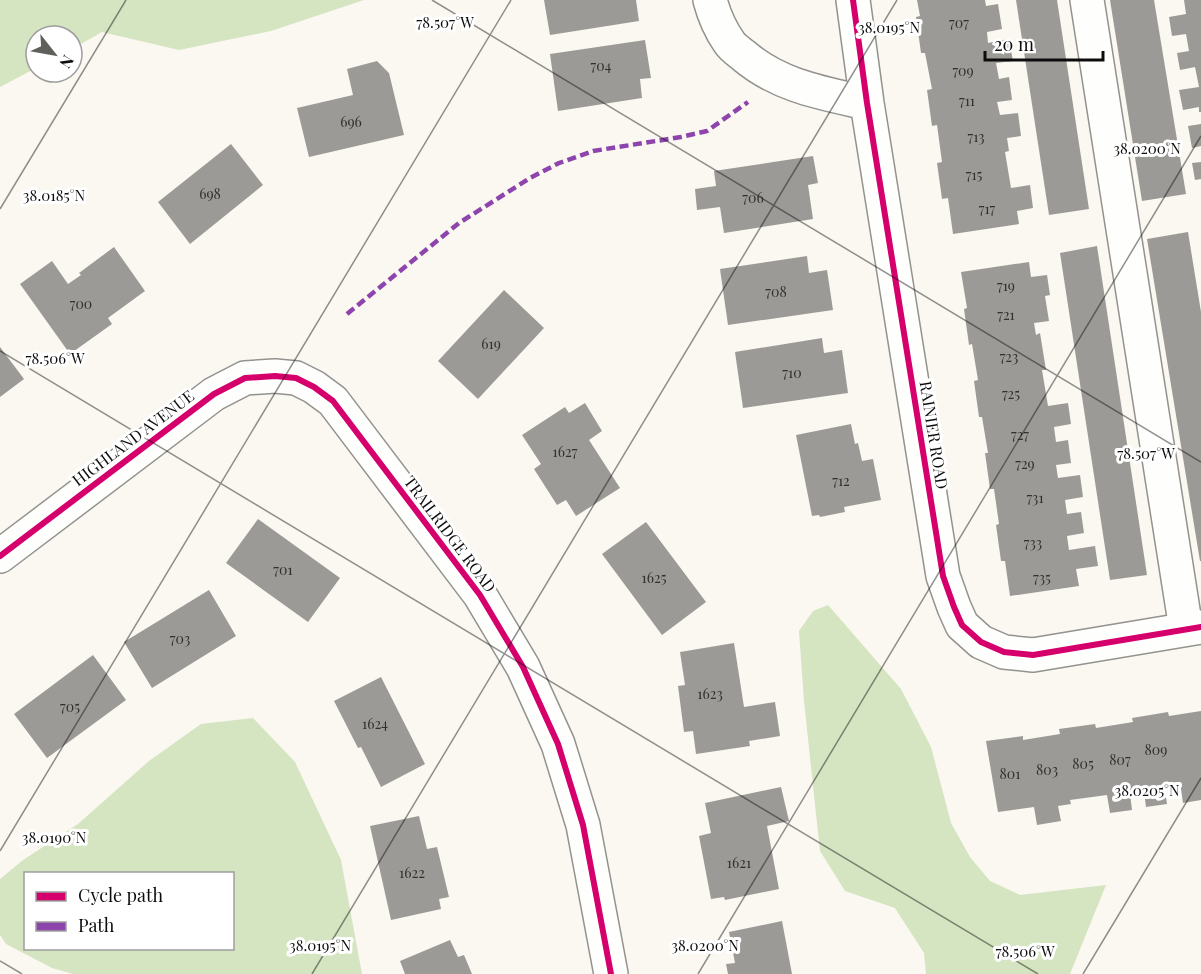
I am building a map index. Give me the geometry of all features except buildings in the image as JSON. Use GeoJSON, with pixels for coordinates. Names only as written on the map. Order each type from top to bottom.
{"type":"FeatureCollection","features":[{"type":"Feature","properties":{"kind":"street"},"geometry":{"type":"LineString","coordinates":[[710,0],[714,14],[730,44],[754,65],[786,82],[817,92],[867,103]]}},
{"type":"Feature","properties":{"kind":"street","name":"RAINIER ROAD"},"geometry":{"type":"LineString","coordinates":[[854,0],[867,103],[943,576],[962,625],[981,642],[1004,652],[1033,655],[1194,628]]}},
{"type":"Feature","properties":{"kind":"street"},"geometry":{"type":"LineString","coordinates":[[1087,0],[1194,628]]}},
{"type":"Feature","properties":{"kind":"street","name":"HIGHLAND AVENUE"},"geometry":{"type":"LineString","coordinates":[[0,556],[214,394],[245,378],[275,376],[296,378]]}},
{"type":"Feature","properties":{"kind":"street","name":"TRAILRIDGE ROAD"},"geometry":{"type":"LineString","coordinates":[[296,378],[314,387],[333,401],[480,595],[523,667],[558,744],[583,825],[610,974]]}},
{"type":"Feature","properties":{"kind":"green space"},"geometry":{"type":"Polygon","coordinates":[[[0,0],[364,0],[271,31],[179,50],[102,32],[84,42],[84,24],[24,24],[24,74],[0,87],[0,0]]]}},
{"type":"Feature","properties":{"kind":"green space"},"geometry":{"type":"Polygon","coordinates":[[[828,605],[901,689],[931,747],[951,823],[970,857],[990,881],[1020,895],[1106,885],[1070,974],[926,974],[924,953],[895,908],[845,891],[820,851],[799,631],[813,611],[828,605]]]}},
{"type":"Feature","properties":{"kind":"green space"},"geometry":{"type":"Polygon","coordinates":[[[253,718],[295,762],[341,860],[362,974],[73,974],[52,968],[6,944],[0,935],[0,879],[23,860],[78,824],[149,761],[201,724],[253,718]]]}},
{"type":"Feature","properties":{"kind":"marked path"},"geometry":{"type":"LineString","coordinates":[[347,314],[459,223],[530,178],[559,163],[593,151],[707,131],[748,102]]}},
{"type":"Feature","properties":{"kind":"cycle path"},"geometry":{"type":"LineString","coordinates":[[853,0],[867,103],[943,576],[962,625],[981,642],[1004,652],[1033,655],[1201,627]]}},
{"type":"Feature","properties":{"kind":"cycle path"},"geometry":{"type":"LineString","coordinates":[[0,556],[214,394],[245,378],[275,376],[296,378],[314,387],[333,401],[480,595],[523,667],[558,744],[583,825],[611,974]]}}]}
